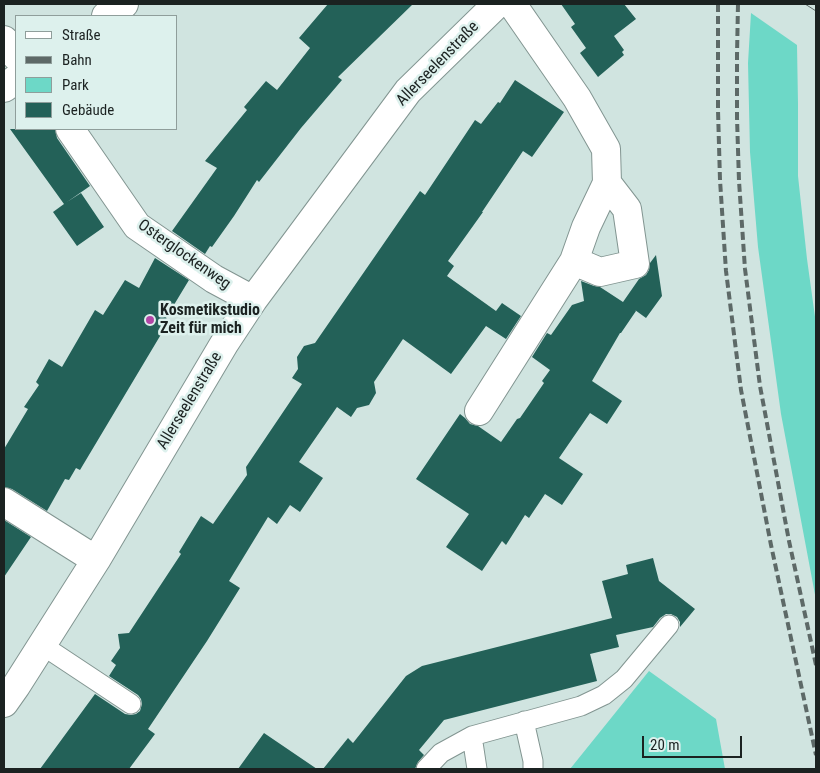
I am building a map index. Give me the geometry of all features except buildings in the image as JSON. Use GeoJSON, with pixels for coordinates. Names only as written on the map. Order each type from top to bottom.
{"type":"FeatureCollection","features":[{"type":"Feature","properties":{"kind":"street"},"geometry":{"type":"LineString","coordinates":[[108,15],[124,4]]}},
{"type":"Feature","properties":{"kind":"street","name":"Allerseelenstraße"},"geometry":{"type":"LineString","coordinates":[[4,703],[96,560],[224,344],[253,300],[408,91],[497,4]]}},
{"type":"Feature","properties":{"kind":"street"},"geometry":{"type":"LineString","coordinates":[[479,411],[574,261],[586,227],[607,183],[606,149],[577,98],[512,4]]}},
{"type":"Feature","properties":{"kind":"street"},"geometry":{"type":"LineString","coordinates":[[4,40],[15,55]]}},
{"type":"Feature","properties":{"kind":"street"},"geometry":{"type":"LineString","coordinates":[[4,88],[15,80]]}},
{"type":"Feature","properties":{"kind":"street","name":"Osterglockenweg"},"geometry":{"type":"LineString","coordinates":[[71,130],[137,226],[214,279],[253,300]]}},
{"type":"Feature","properties":{"kind":"street"},"geometry":{"type":"LineString","coordinates":[[574,261],[600,272],[635,264],[627,209],[607,183]]}},
{"type":"Feature","properties":{"kind":"street"},"geometry":{"type":"LineString","coordinates":[[4,502],[96,560]]}},
{"type":"Feature","properties":{"kind":"lane"},"geometry":{"type":"LineString","coordinates":[[426,769],[441,753],[472,736],[581,706],[604,695],[624,679],[669,625]]}},
{"type":"Feature","properties":{"kind":"lane"},"geometry":{"type":"LineString","coordinates":[[42,645],[131,704]]}},
{"type":"Feature","properties":{"kind":"lane"},"geometry":{"type":"LineString","coordinates":[[524,721],[534,769]]}},
{"type":"Feature","properties":{"kind":"lane"},"geometry":{"type":"LineString","coordinates":[[472,736],[477,769]]}},
{"type":"Feature","properties":{"kind":"green space"},"geometry":{"type":"Polygon","coordinates":[[[751,13],[797,45],[798,176],[816,324],[816,600],[781,414],[758,247],[750,152],[748,63],[751,13]]]}},
{"type":"Feature","properties":{"kind":"green space"},"geometry":{"type":"Polygon","coordinates":[[[649,671],[716,719],[725,769],[570,769],[649,671]]]}},
{"type":"Feature","properties":{"kind":"tram line"},"geometry":{"type":"LineString","coordinates":[[805,4],[816,11]]}},
{"type":"Feature","properties":{"kind":"railway"},"geometry":{"type":"LineString","coordinates":[[718,4],[720,180],[726,271],[741,390],[771,545],[816,755]]}},
{"type":"Feature","properties":{"kind":"railway"},"geometry":{"type":"LineString","coordinates":[[738,4],[737,118],[745,269],[760,386],[789,541],[816,665]]}},
{"type":"Feature","properties":{"kind":"place","name":"Kosmetikstudio Zeit für mich"},"geometry":{"type":"Point","coordinates":[150,320]}}]}
